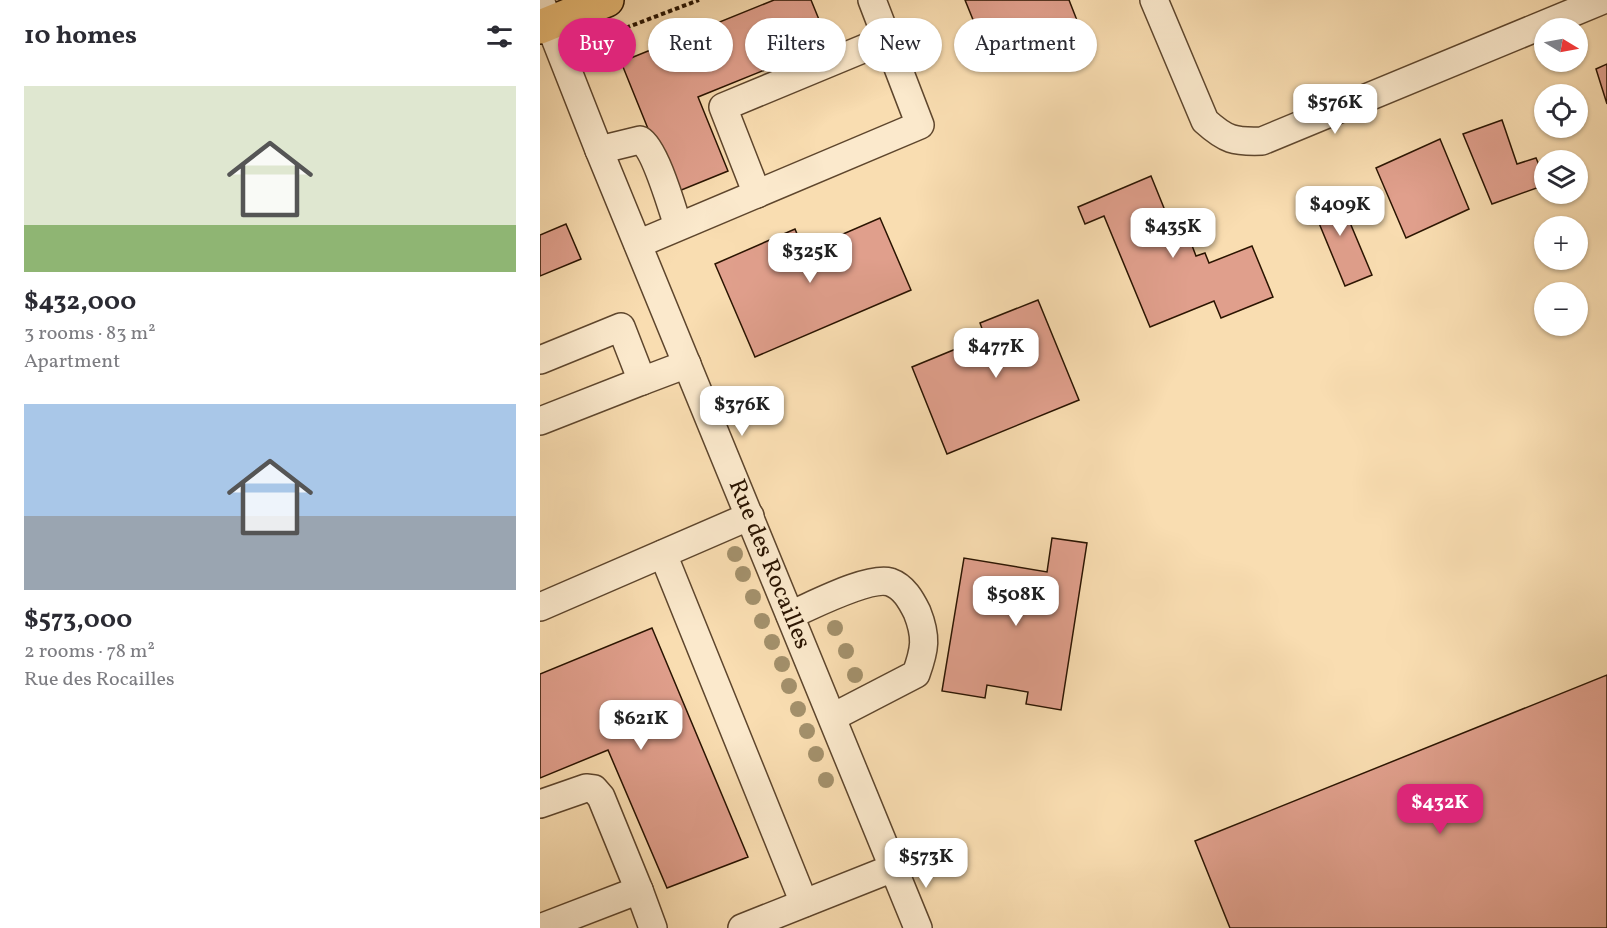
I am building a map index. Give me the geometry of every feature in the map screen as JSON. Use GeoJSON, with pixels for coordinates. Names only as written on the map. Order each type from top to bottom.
{"type":"FeatureCollection","features":[{"type":"Feature","properties":{"kind":"main road"},"geometry":{"type":"LineString","coordinates":[[543,17],[607,0]]}},
{"type":"Feature","properties":{"kind":"street"},"geometry":{"type":"LineString","coordinates":[[872,0],[879,18]]}},
{"type":"Feature","properties":{"kind":"street"},"geometry":{"type":"LineString","coordinates":[[1154,0],[1205,122],[1221,136],[1242,141],[1262,141],[1603,0]]}},
{"type":"Feature","properties":{"kind":"street","name":"Rue des Rocailles"},"geometry":{"type":"LineString","coordinates":[[543,17],[918,928]]}},
{"type":"Feature","properties":{"kind":"street"},"geometry":{"type":"LineString","coordinates":[[757,194],[723,107],[858,51]]}},
{"type":"Feature","properties":{"kind":"street"},"geometry":{"type":"LineString","coordinates":[[638,244],[920,125],[900,72]]}},
{"type":"Feature","properties":{"kind":"street"},"geometry":{"type":"LineString","coordinates":[[599,150],[640,140],[646,143],[658,169],[678,226]]}},
{"type":"Feature","properties":{"kind":"street"},"geometry":{"type":"LineString","coordinates":[[540,360],[621,327],[642,381]]}},
{"type":"Feature","properties":{"kind":"street"},"geometry":{"type":"LineString","coordinates":[[540,421],[687,364]]}},
{"type":"Feature","properties":{"kind":"street"},"geometry":{"type":"LineString","coordinates":[[540,607],[750,516]]}},
{"type":"Feature","properties":{"kind":"street"},"geometry":{"type":"LineString","coordinates":[[663,554],[804,903]]}},
{"type":"Feature","properties":{"kind":"street"},"geometry":{"type":"LineString","coordinates":[[790,615],[867,583],[890,582],[906,592],[924,629],[925,650],[916,674],[833,717]]}},
{"type":"Feature","properties":{"kind":"street"},"geometry":{"type":"LineString","coordinates":[[540,804],[586,788],[594,789],[601,797],[653,928]]}},
{"type":"Feature","properties":{"kind":"street"},"geometry":{"type":"LineString","coordinates":[[742,928],[893,868]]}},
{"type":"Feature","properties":{"kind":"street"},"geometry":{"type":"LineString","coordinates":[[540,928],[639,890]]}},
{"type":"Feature","properties":{"kind":"path"},"geometry":{"type":"LineString","coordinates":[[636,24],[699,0]]}},
{"type":"Feature","properties":{"kind":"building"},"geometry":{"type":"Polygon","coordinates":[[[774,0],[811,0],[818,18],[745,18],[745,72],[760,72],[698,97],[728,171],[674,193],[625,72],[636,72],[636,56],[648,51],[648,72],[733,72],[733,18],[730,18],[774,0]]]}},
{"type":"Feature","properties":{"kind":"building"},"geometry":{"type":"Polygon","coordinates":[[[965,0],[1069,0],[1076,18],[972,18],[965,0]]]}},
{"type":"Feature","properties":{"kind":"building"},"geometry":{"type":"Polygon","coordinates":[[[1607,64],[1607,104],[1596,69],[1607,64]]]}},
{"type":"Feature","properties":{"kind":"building"},"geometry":{"type":"Polygon","coordinates":[[[1502,120],[1517,164],[1534,159],[1534,189],[1492,204],[1463,134],[1502,120]]]}},
{"type":"Feature","properties":{"kind":"building"},"geometry":{"type":"Polygon","coordinates":[[[1440,139],[1469,209],[1406,238],[1376,168],[1440,139]]]}},
{"type":"Feature","properties":{"kind":"building"},"geometry":{"type":"Polygon","coordinates":[[[1151,176],[1177,240],[1188,235],[1196,256],[1205,253],[1209,263],[1252,246],[1273,297],[1221,318],[1214,301],[1150,327],[1104,216],[1085,224],[1078,207],[1151,176]]]}},
{"type":"Feature","properties":{"kind":"building"},"geometry":{"type":"Polygon","coordinates":[[[1335,187],[1372,275],[1345,286],[1309,199],[1335,187]]]}},
{"type":"Feature","properties":{"kind":"building"},"geometry":{"type":"Polygon","coordinates":[[[880,218],[911,290],[755,357],[715,264],[795,229],[804,251],[880,218]]]}},
{"type":"Feature","properties":{"kind":"building"},"geometry":{"type":"Polygon","coordinates":[[[566,224],[581,259],[540,276],[540,235],[566,224]]]}},
{"type":"Feature","properties":{"kind":"building"},"geometry":{"type":"Polygon","coordinates":[[[1038,300],[1079,400],[947,454],[912,367],[985,337],[980,323],[1038,300]]]}},
{"type":"Feature","properties":{"kind":"building"},"geometry":{"type":"Polygon","coordinates":[[[1052,538],[1087,543],[1061,710],[1026,704],[1028,692],[987,685],[985,698],[942,691],[964,558],[1047,572],[1052,538]]]}},
{"type":"Feature","properties":{"kind":"building"},"geometry":{"type":"Polygon","coordinates":[[[652,628],[748,857],[667,888],[608,750],[540,778],[540,674],[652,628]]]}},
{"type":"Feature","properties":{"kind":"building"},"geometry":{"type":"Polygon","coordinates":[[[1607,675],[1607,928],[1230,928],[1195,841],[1607,675]]]}}]}
